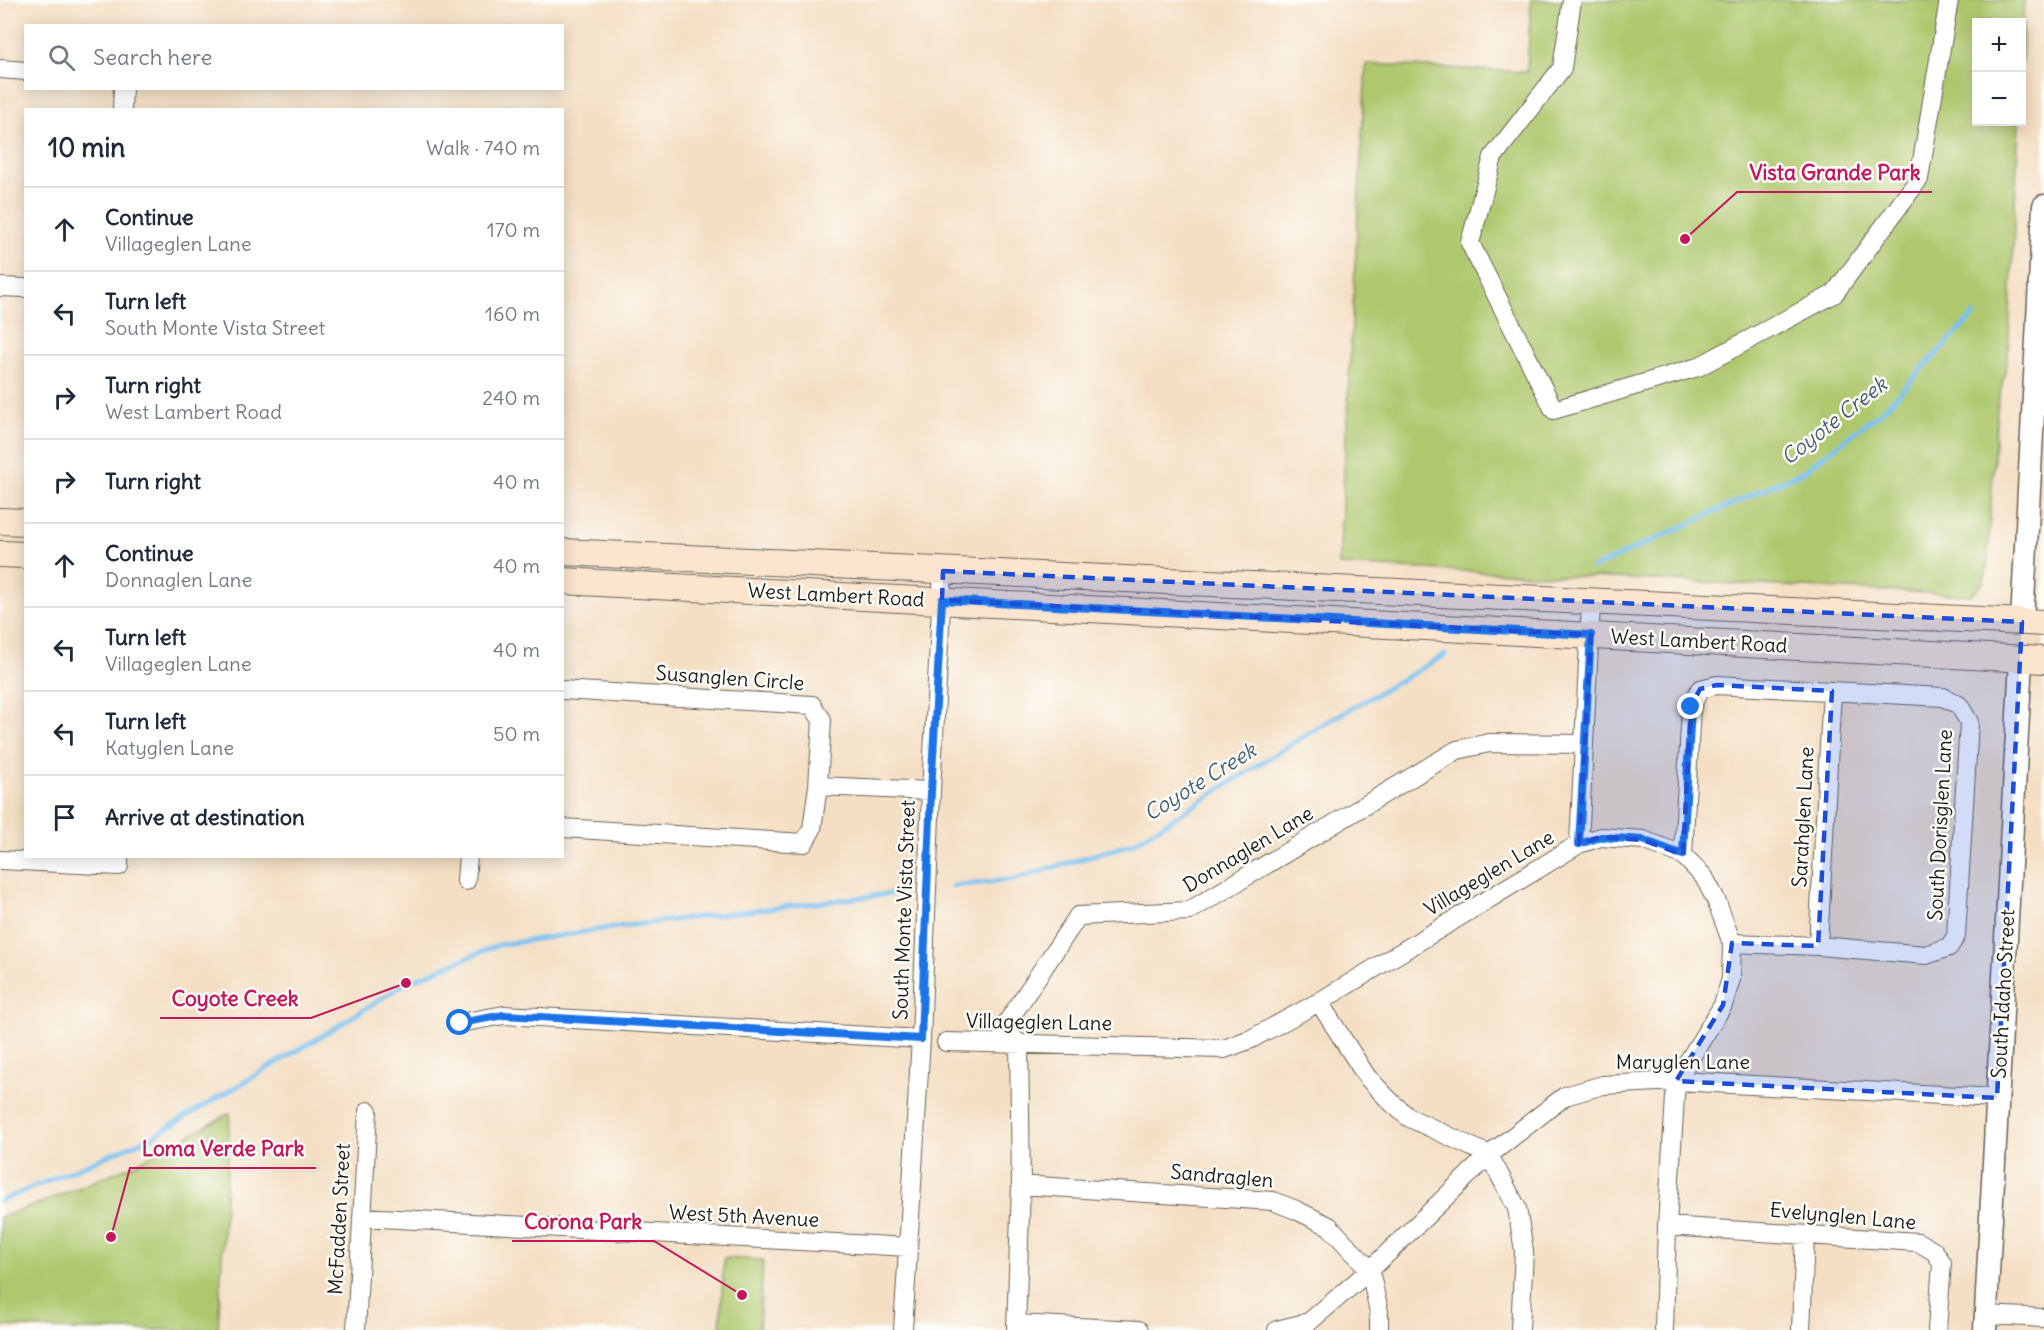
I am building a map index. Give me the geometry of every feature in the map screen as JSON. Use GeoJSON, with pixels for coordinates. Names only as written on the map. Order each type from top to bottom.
{"type":"FeatureCollection","features":[{"type":"Feature","properties":{"kind":"main road"},"geometry":{"type":"LineString","coordinates":[[0,521],[24,522]]}},
{"type":"Feature","properties":{"kind":"main road","name":"West Lambert Road"},"geometry":{"type":"LineString","coordinates":[[564,552],[1591,603],[2033,622]]}},
{"type":"Feature","properties":{"kind":"main road"},"geometry":{"type":"LineString","coordinates":[[0,554],[24,555]]}},
{"type":"Feature","properties":{"kind":"main road","name":"West Lambert Road"},"geometry":{"type":"LineString","coordinates":[[564,581],[2032,659]]}},
{"type":"Feature","properties":{"kind":"main road"},"geometry":{"type":"LineString","coordinates":[[2032,659],[2033,622]]}},
{"type":"Feature","properties":{"kind":"street"},"geometry":{"type":"LineString","coordinates":[[1572,0],[1562,68],[1493,157],[1470,243],[1554,410],[1698,367],[1834,294],[1919,179],[1949,0]]}},
{"type":"Feature","properties":{"kind":"street"},"geometry":{"type":"LineString","coordinates":[[0,69],[24,71]]}},
{"type":"Feature","properties":{"kind":"street"},"geometry":{"type":"LineString","coordinates":[[122,108],[123,90]]}},
{"type":"Feature","properties":{"kind":"street"},"geometry":{"type":"LineString","coordinates":[[2033,622],[2044,206]]}},
{"type":"Feature","properties":{"kind":"street"},"geometry":{"type":"LineString","coordinates":[[0,287],[24,288]]}},
{"type":"Feature","properties":{"kind":"street","name":"South Monte Vista Street"},"geometry":{"type":"LineString","coordinates":[[903,1330],[921,1039],[943,571]]}},
{"type":"Feature","properties":{"kind":"street"},"geometry":{"type":"LineString","coordinates":[[1579,844],[1591,603]]}},
{"type":"Feature","properties":{"kind":"street","name":"South Idaho Street"},"geometry":{"type":"LineString","coordinates":[[1986,1323],[1997,1098],[2032,659]]}},
{"type":"Feature","properties":{"kind":"street"},"geometry":{"type":"LineString","coordinates":[[1683,855],[1691,707],[1700,689],[1716,685],[1832,691]]}},
{"type":"Feature","properties":{"kind":"street","name":"Susanglen Circle"},"geometry":{"type":"LineString","coordinates":[[564,690],[812,705],[822,720],[818,786],[812,829],[804,843],[564,828]]}},
{"type":"Feature","properties":{"kind":"street","name":"South Dorisglen Lane"},"geometry":{"type":"LineString","coordinates":[[1818,946],[1926,954],[1949,947],[1956,936],[1969,722],[1959,705],[1943,697],[1832,691]]}},
{"type":"Feature","properties":{"kind":"street","name":"Sarahglen Lane"},"geometry":{"type":"LineString","coordinates":[[1818,946],[1832,691]]}},
{"type":"Feature","properties":{"kind":"street","name":"Donnaglen Lane"},"geometry":{"type":"LineString","coordinates":[[1019,1043],[1002,1030],[1078,916],[1189,910],[1457,750],[1489,742],[1584,744]]}},
{"type":"Feature","properties":{"kind":"street"},"geometry":{"type":"LineString","coordinates":[[818,786],[931,791]]}},
{"type":"Feature","properties":{"kind":"street","name":"Villageglen Lane"},"geometry":{"type":"LineString","coordinates":[[946,1042],[1224,1049],[1251,1039],[1319,1002],[1579,844],[1601,837],[1643,840],[1683,855],[1704,878],[1712,892],[1732,943],[1731,979],[1723,1005],[1676,1081],[1667,1226],[1664,1330]]}},
{"type":"Feature","properties":{"kind":"street"},"geometry":{"type":"LineString","coordinates":[[0,860],[119,866],[119,858]]}},
{"type":"Feature","properties":{"kind":"street"},"geometry":{"type":"LineString","coordinates":[[466,881],[468,858]]}},
{"type":"Feature","properties":{"kind":"street"},"geometry":{"type":"LineString","coordinates":[[1732,943],[1818,946]]}},
{"type":"Feature","properties":{"kind":"street"},"geometry":{"type":"LineString","coordinates":[[1319,1002],[1367,1077],[1391,1102],[1408,1117],[1489,1155],[1516,1208],[1524,1251],[1520,1330]]}},
{"type":"Feature","properties":{"kind":"street"},"geometry":{"type":"LineString","coordinates":[[460,1023],[504,1015],[921,1039]]}},
{"type":"Feature","properties":{"kind":"street"},"geometry":{"type":"LineString","coordinates":[[1019,1043],[1021,1185],[1016,1327],[1139,1330]]}},
{"type":"Feature","properties":{"kind":"street","name":"Maryglen Lane"},"geometry":{"type":"LineString","coordinates":[[1277,1330],[1309,1322],[1370,1270],[1489,1155],[1566,1096],[1603,1084],[1676,1081],[1997,1098]]}},
{"type":"Feature","properties":{"kind":"street","name":"McFadden Street"},"geometry":{"type":"LineString","coordinates":[[356,1330],[368,1111]]}},
{"type":"Feature","properties":{"kind":"street","name":"Sandraglen"},"geometry":{"type":"LineString","coordinates":[[1021,1185],[1273,1201],[1329,1226],[1370,1270]]}},
{"type":"Feature","properties":{"kind":"street","name":"West 5th Avenue"},"geometry":{"type":"LineString","coordinates":[[362,1217],[908,1247]]}},
{"type":"Feature","properties":{"kind":"street","name":"Evelynglen Lane"},"geometry":{"type":"LineString","coordinates":[[1667,1226],[1918,1242],[1935,1252],[1942,1263],[1937,1330]]}},
{"type":"Feature","properties":{"kind":"street"},"geometry":{"type":"LineString","coordinates":[[1801,1330],[1805,1235]]}},
{"type":"Feature","properties":{"kind":"street"},"geometry":{"type":"LineString","coordinates":[[1370,1270],[1379,1312],[1378,1330]]}},
{"type":"Feature","properties":{"kind":"street"},"geometry":{"type":"LineString","coordinates":[[1986,1323],[2044,1318]]}},
{"type":"Feature","properties":{"kind":"highlighted area"},"geometry":{"type":"Polygon","coordinates":[[[943,571],[2022,622],[1997,1098],[1676,1081],[1723,1005],[1732,943],[1818,946],[1832,691],[1717,685],[1700,689],[1691,707],[1683,855],[1643,840],[1601,837],[1579,844],[1591,635],[942,600],[943,571]]]}},
{"type":"Feature","properties":{"kind":"green space"},"geometry":{"type":"Polygon","coordinates":[[[1531,0],[2024,0],[2023,18],[1972,18],[1972,126],[2019,126],[2008,357],[1997,409],[1987,568],[1982,584],[1977,590],[1970,595],[1339,565],[1366,64],[1527,72],[1531,0]]]}},
{"type":"Feature","properties":{"kind":"green space"},"geometry":{"type":"Polygon","coordinates":[[[230,1113],[218,1330],[75,1330],[0,1326],[0,1217],[46,1201],[133,1165],[230,1113]]]}},
{"type":"Feature","properties":{"kind":"green space"},"geometry":{"type":"Polygon","coordinates":[[[724,1258],[763,1260],[759,1330],[720,1330],[724,1258]]]}},
{"type":"Feature","properties":{"kind":"waterway","name":"Coyote Creek"},"geometry":{"type":"LineString","coordinates":[[1593,568],[1804,471],[1882,411],[1974,315]]}},
{"type":"Feature","properties":{"kind":"waterway","name":"Coyote Creek"},"geometry":{"type":"LineString","coordinates":[[953,886],[1015,879],[1134,843],[1322,725],[1445,655]]}},
{"type":"Feature","properties":{"kind":"waterway","name":"Coyote Creek"},"geometry":{"type":"LineString","coordinates":[[0,1201],[152,1137],[406,983],[498,945],[617,927],[897,893]]}},
{"type":"Feature","properties":{"kind":"place","name":"Vista Grande Park"},"geometry":{"type":"Point","coordinates":[1685,239]}},
{"type":"Feature","properties":{"kind":"place","name":"Coyote Creek"},"geometry":{"type":"Point","coordinates":[406,983]}},
{"type":"Feature","properties":{"kind":"place","name":"Loma Verde Park"},"geometry":{"type":"Point","coordinates":[111,1237]}},
{"type":"Feature","properties":{"kind":"place","name":"Corona Park"},"geometry":{"type":"Point","coordinates":[742,1295]}},
{"type":"Feature","properties":{"kind":"route"},"geometry":{"type":"LineString","coordinates":[[460,1023],[504,1015],[921,1039],[931,791],[942,600],[1591,635],[1579,844],[1601,837],[1643,840],[1683,855],[1691,707]]}}]}
